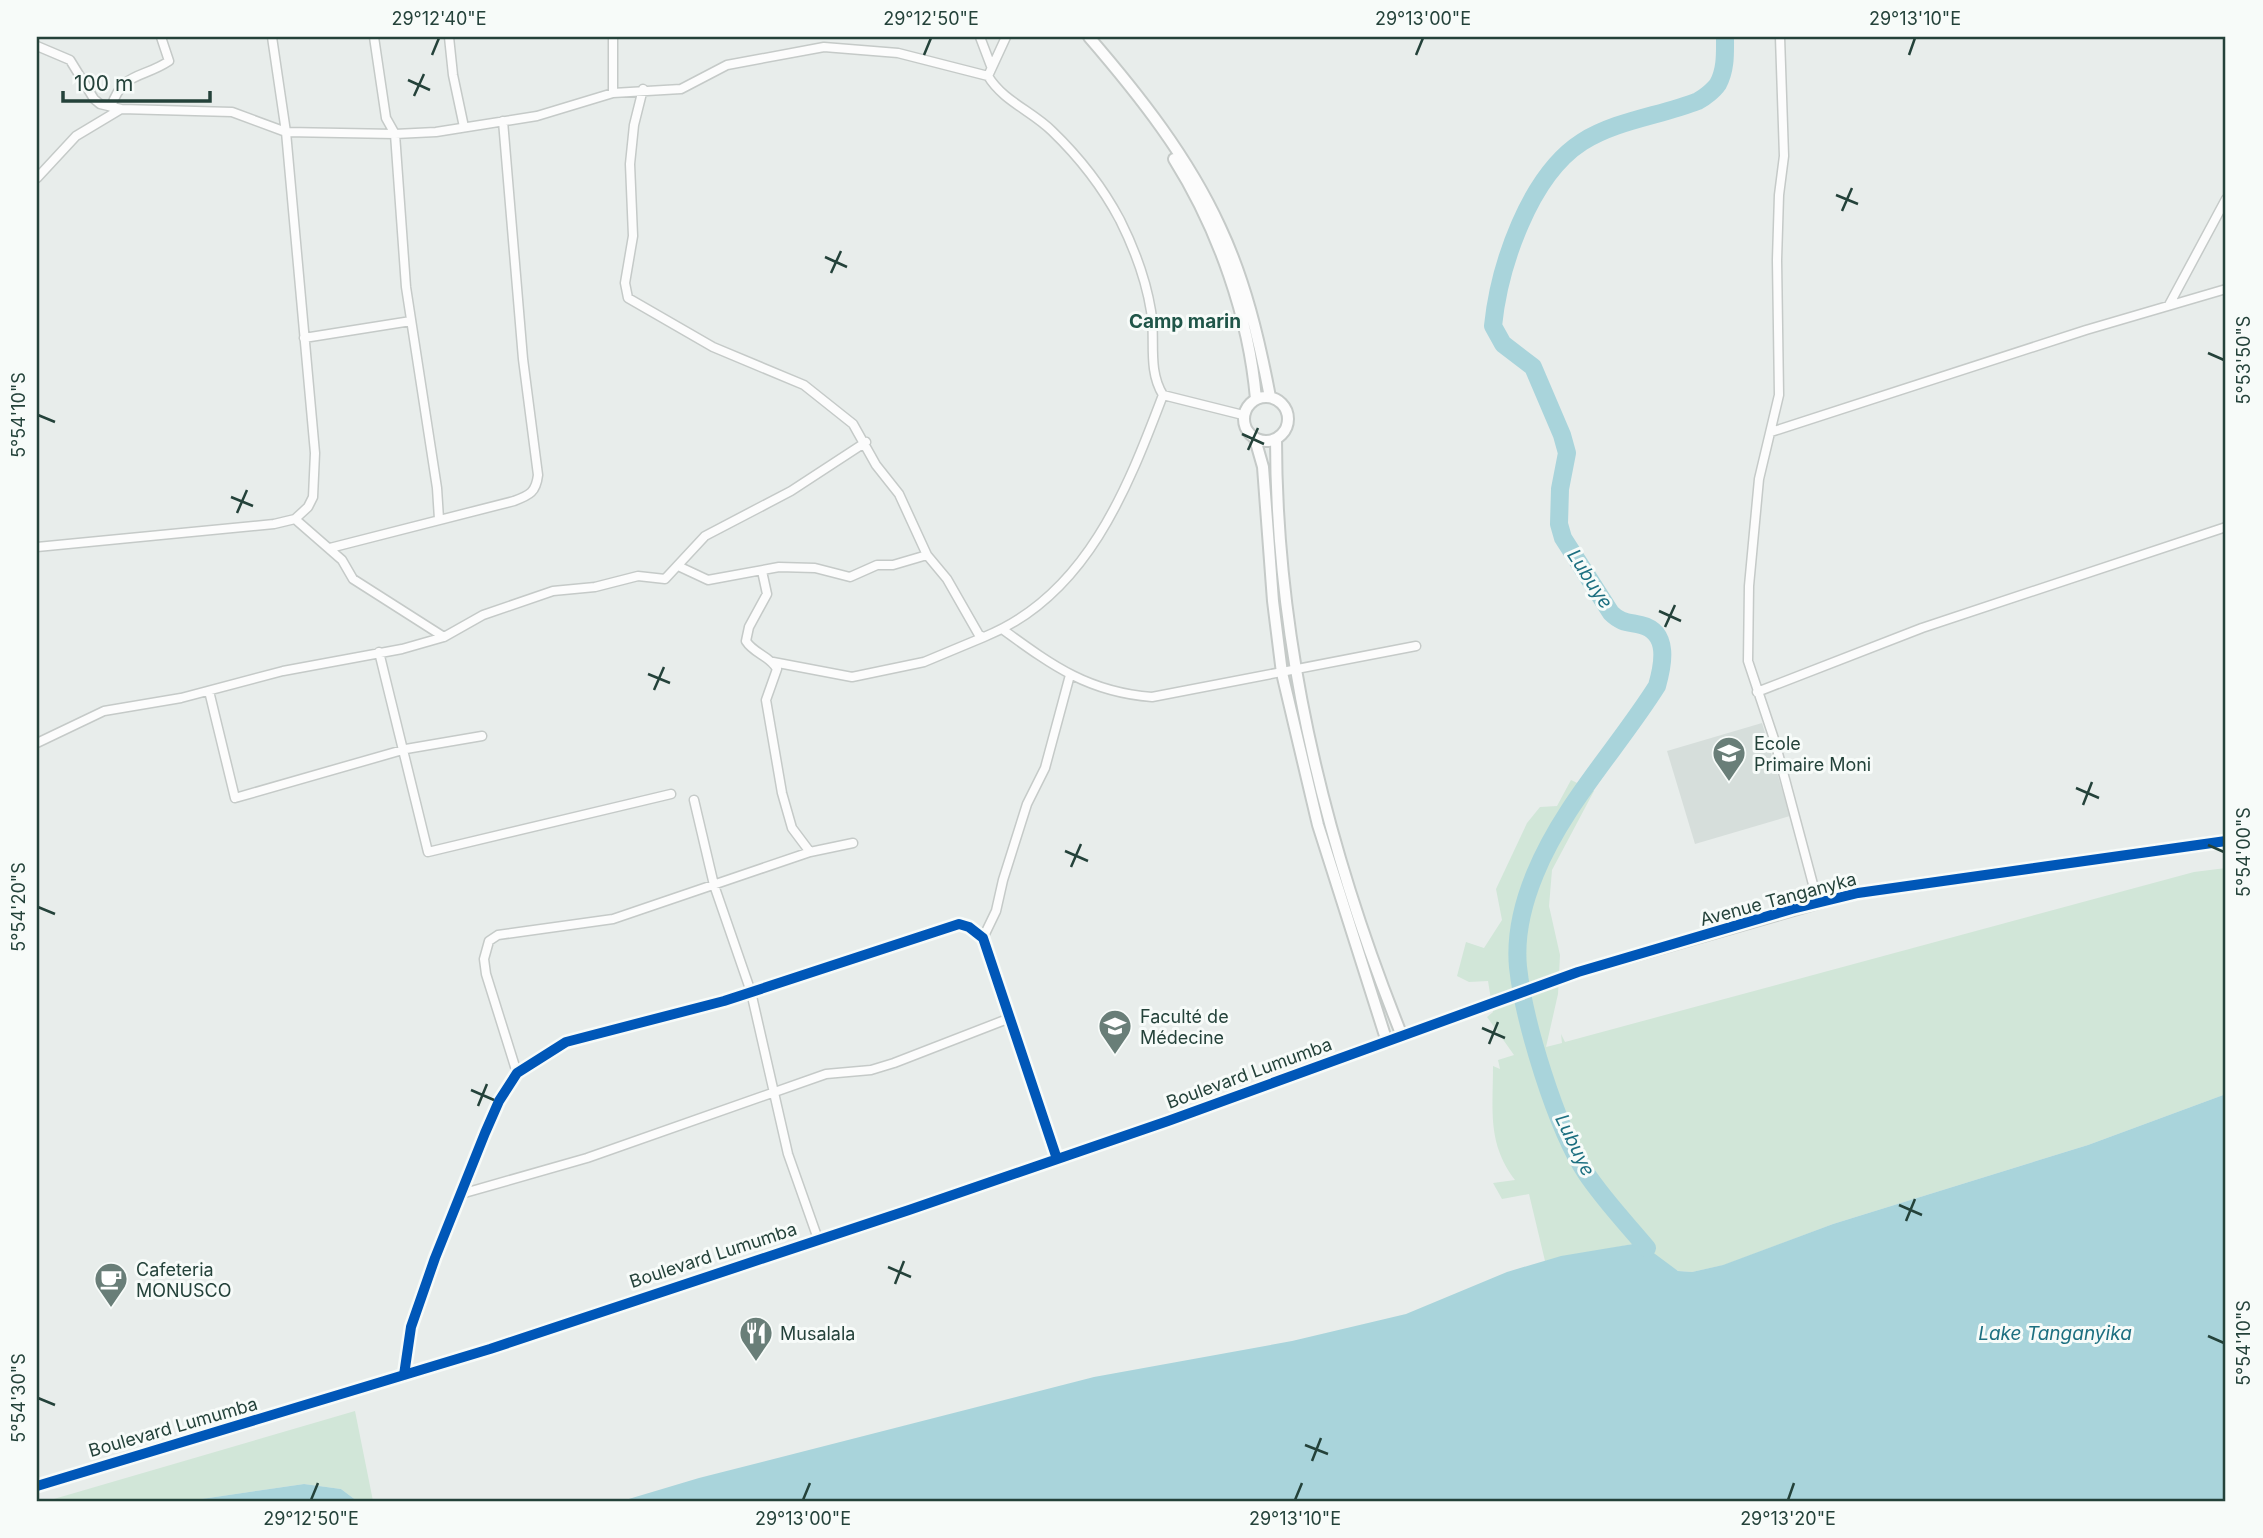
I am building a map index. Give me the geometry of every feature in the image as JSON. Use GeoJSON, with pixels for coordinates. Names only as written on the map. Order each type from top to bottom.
{"type":"FeatureCollection","features":[{"type":"Feature","properties":{"kind":"street"},"geometry":{"type":"LineString","coordinates":[[116,108],[117,89],[133,77],[169,61],[160,37]]}},
{"type":"Feature","properties":{"kind":"street"},"geometry":{"type":"LineString","coordinates":[[37,547],[274,524],[295,519],[313,497],[314,475],[304,338],[286,132],[272,37]]}},
{"type":"Feature","properties":{"kind":"street"},"geometry":{"type":"LineString","coordinates":[[374,37],[386,118],[395,134],[402,250],[437,488],[439,520]]}},
{"type":"Feature","properties":{"kind":"street"},"geometry":{"type":"LineString","coordinates":[[449,37],[453,75],[464,127]]}},
{"type":"Feature","properties":{"kind":"street"},"geometry":{"type":"LineString","coordinates":[[613,37],[613,93]]}},
{"type":"Feature","properties":{"kind":"street"},"geometry":{"type":"LineString","coordinates":[[979,37],[991,66]]}},
{"type":"Feature","properties":{"kind":"street"},"geometry":{"type":"LineString","coordinates":[[988,76],[1006,37]]}},
{"type":"Feature","properties":{"kind":"street"},"geometry":{"type":"LineString","coordinates":[[1082,37],[1161,139],[1206,220],[1237,303],[1250,353],[1256,399]]}},
{"type":"Feature","properties":{"kind":"street"},"geometry":{"type":"LineString","coordinates":[[1089,37],[1165,133],[1220,227],[1249,307],[1270,397]]}},
{"type":"Feature","properties":{"kind":"street"},"geometry":{"type":"LineString","coordinates":[[1780,37],[1784,156],[1778,234],[1779,395],[1759,479],[1749,586],[1748,662],[1775,742],[1818,903]]}},
{"type":"Feature","properties":{"kind":"street"},"geometry":{"type":"LineString","coordinates":[[37,46],[70,60],[94,99],[116,108],[232,111],[286,132],[395,134],[537,116],[613,93],[643,89],[681,89],[727,65],[824,47],[898,53],[988,76],[1004,95],[1053,132],[1093,179],[1120,221],[1136,256],[1151,310],[1154,373],[1163,395],[1139,457],[1095,544],[1058,587],[1002,629],[924,662],[852,677],[773,662],[752,650],[746,641],[749,628],[767,594],[762,570]]}},
{"type":"Feature","properties":{"kind":"street"},"geometry":{"type":"LineString","coordinates":[[643,89],[634,125],[630,164],[633,236],[625,283],[628,298],[713,347],[804,384],[853,424],[866,442],[876,465],[899,494],[928,555],[947,579],[979,635],[984,637]]}},
{"type":"Feature","properties":{"kind":"street"},"geometry":{"type":"LineString","coordinates":[[37,178],[76,136],[116,108]]}},
{"type":"Feature","properties":{"kind":"street"},"geometry":{"type":"LineString","coordinates":[[330,548],[530,495],[536,489],[503,121]]}},
{"type":"Feature","properties":{"kind":"street"},"geometry":{"type":"LineString","coordinates":[[2169,305],[2226,199]]}},
{"type":"Feature","properties":{"kind":"street"},"geometry":{"type":"LineString","coordinates":[[1771,432],[2226,289]]}},
{"type":"Feature","properties":{"kind":"street"},"geometry":{"type":"LineString","coordinates":[[304,338],[411,321]]}},
{"type":"Feature","properties":{"kind":"street"},"geometry":{"type":"LineString","coordinates":[[1163,395],[1243,415]]}},
{"type":"Feature","properties":{"kind":"street"},"geometry":{"type":"LineString","coordinates":[[1255,439],[1266,442],[1276,439],[1285,431],[1289,418],[1280,402],[1270,397],[1256,399],[1243,415],[1244,426],[1255,439],[1263,467],[1273,601],[1282,673],[1318,825],[1394,1039]]}},
{"type":"Feature","properties":{"kind":"street"},"geometry":{"type":"LineString","coordinates":[[1276,439],[1284,585],[1306,724],[1333,832],[1394,1039]]}},
{"type":"Feature","properties":{"kind":"street"},"geometry":{"type":"LineString","coordinates":[[37,743],[104,711],[209,691],[283,671],[402,649],[444,637],[483,615],[553,591],[595,587],[638,576],[665,579],[694,545],[723,523],[791,491],[866,442]]}},
{"type":"Feature","properties":{"kind":"street"},"geometry":{"type":"LineString","coordinates":[[295,519],[342,560],[353,579],[444,637]]}},
{"type":"Feature","properties":{"kind":"street"},"geometry":{"type":"LineString","coordinates":[[1757,692],[1922,628],[2226,527]]}},
{"type":"Feature","properties":{"kind":"street"},"geometry":{"type":"LineString","coordinates":[[678,566],[708,580],[779,567],[815,568],[850,577],[877,565],[893,565],[928,555]]}},
{"type":"Feature","properties":{"kind":"street"},"geometry":{"type":"LineString","coordinates":[[1002,629],[1070,675],[1116,694],[1152,697],[1416,646]]}},
{"type":"Feature","properties":{"kind":"street"},"geometry":{"type":"LineString","coordinates":[[379,652],[405,749],[428,852],[671,794]]}},
{"type":"Feature","properties":{"kind":"street"},"geometry":{"type":"LineString","coordinates":[[773,662],[777,668],[776,677],[766,700],[782,793],[792,828],[810,852]]}},
{"type":"Feature","properties":{"kind":"street"},"geometry":{"type":"LineString","coordinates":[[983,939],[996,911],[1027,804],[1045,768],[1070,675]]}},
{"type":"Feature","properties":{"kind":"street"},"geometry":{"type":"LineString","coordinates":[[209,691],[235,798],[405,749],[482,736]]}},
{"type":"Feature","properties":{"kind":"street"},"geometry":{"type":"LineString","coordinates":[[694,800],[714,885],[751,992],[788,1154],[818,1239]]}},
{"type":"Feature","properties":{"kind":"street","name":"Avenue Tanganyka"},"geometry":{"type":"LineString","coordinates":[[1394,1039],[1577,972],[1858,893],[2226,841]]}},
{"type":"Feature","properties":{"kind":"street"},"geometry":{"type":"LineString","coordinates":[[517,1073],[486,974],[484,959],[489,941],[498,935],[613,919],[810,852],[853,843]]}},
{"type":"Feature","properties":{"kind":"street"},"geometry":{"type":"LineString","coordinates":[[404,1375],[414,1318],[460,1194],[499,1101],[517,1073],[565,1042],[751,992],[894,947],[949,926],[969,927],[983,939],[1057,1159]]}},
{"type":"Feature","properties":{"kind":"street"},"geometry":{"type":"LineString","coordinates":[[460,1194],[587,1158],[826,1074],[871,1070],[894,1063],[1010,1018]]}},
{"type":"Feature","properties":{"kind":"street","name":"Boulevard Lumumba"},"geometry":{"type":"LineString","coordinates":[[37,1486],[404,1375],[818,1239],[1057,1159],[1394,1039]]}},
{"type":"Feature","properties":{"kind":"shaded area","name":"Ecole Primaire Moni"},"geometry":{"type":"Polygon","coordinates":[[[1762,723],[1790,816],[1695,844],[1667,751],[1762,723]]]}},
{"type":"Feature","properties":{"kind":"green space"},"geometry":{"type":"Polygon","coordinates":[[[1571,780],[1594,791],[1552,870],[1549,906],[1560,955],[1558,994],[1546,1047],[1562,1043],[1561,1034],[1565,1042],[2194,872],[2226,868],[2226,1094],[2088,1145],[1833,1224],[1724,1265],[1692,1272],[1678,1271],[1633,1244],[1545,1261],[1529,1194],[1502,1199],[1493,1183],[1515,1180],[1500,1153],[1493,1126],[1493,1066],[1500,1069],[1498,1060],[1514,1055],[1487,1017],[1493,1012],[1488,981],[1469,982],[1457,976],[1466,942],[1484,948],[1502,920],[1496,889],[1527,823],[1540,807],[1557,806],[1571,780]]]}},
{"type":"Feature","properties":{"kind":"green space"},"geometry":{"type":"Polygon","coordinates":[[[355,1411],[373,1501],[357,1501],[341,1489],[304,1484],[188,1501],[47,1501],[355,1411]]]}},
{"type":"Feature","properties":{"kind":"water","name":"Lake Tanganyika"},"geometry":{"type":"Polygon","coordinates":[[[2226,1094],[2226,1501],[622,1501],[699,1478],[1094,1377],[1292,1341],[1406,1314],[1507,1272],[1561,1256],[1633,1244],[1647,1248],[1678,1271],[1692,1272],[1723,1265],[1833,1224],[2088,1145],[2226,1094]]]}},
{"type":"Feature","properties":{"kind":"water"},"geometry":{"type":"Polygon","coordinates":[[[304,1484],[341,1489],[357,1501],[188,1501],[304,1484]]]}},
{"type":"Feature","properties":{"kind":"waterway","name":"Lubuye"},"geometry":{"type":"LineString","coordinates":[[1647,1248],[1586,1173],[1564,1129],[1534,1044],[1521,990],[1517,955],[1524,908],[1535,874],[1560,824],[1657,686],[1662,650],[1657,635],[1650,629],[1621,620],[1611,613],[1563,538],[1559,524],[1560,489],[1567,453],[1562,435],[1533,367],[1503,344],[1493,326],[1502,277],[1520,225],[1532,200],[1563,157],[1582,142],[1610,128],[1684,106],[1706,96],[1718,84],[1722,73],[1725,37]]}},
{"type":"Feature","properties":{"kind":"cycle path"},"geometry":{"type":"LineString","coordinates":[[37,1486],[490,1349],[909,1210],[1168,1121],[1578,972],[1792,909],[1858,893],[2226,841]]}},
{"type":"Feature","properties":{"kind":"cycle path"},"geometry":{"type":"LineString","coordinates":[[404,1375],[411,1327],[435,1258],[499,1101],[517,1073],[566,1042],[724,1001],[959,924],[969,927],[983,938],[1057,1159]]}},
{"type":"Feature","properties":{"kind":"place","name":"Ecole Primaire Moni"},"geometry":{"type":"Point","coordinates":[1729,783]}},
{"type":"Feature","properties":{"kind":"place","name":"Faculté de Médecine"},"geometry":{"type":"Point","coordinates":[1115,1056]}},
{"type":"Feature","properties":{"kind":"place","name":"Cafeteria MONUSCO"},"geometry":{"type":"Point","coordinates":[111,1309]}},
{"type":"Feature","properties":{"kind":"place","name":"Musalala"},"geometry":{"type":"Point","coordinates":[756,1363]}},
{"type":"Feature","properties":{"kind":"district","name":"Camp marin"},"geometry":{"type":"Point","coordinates":[1185,321]}}]}
